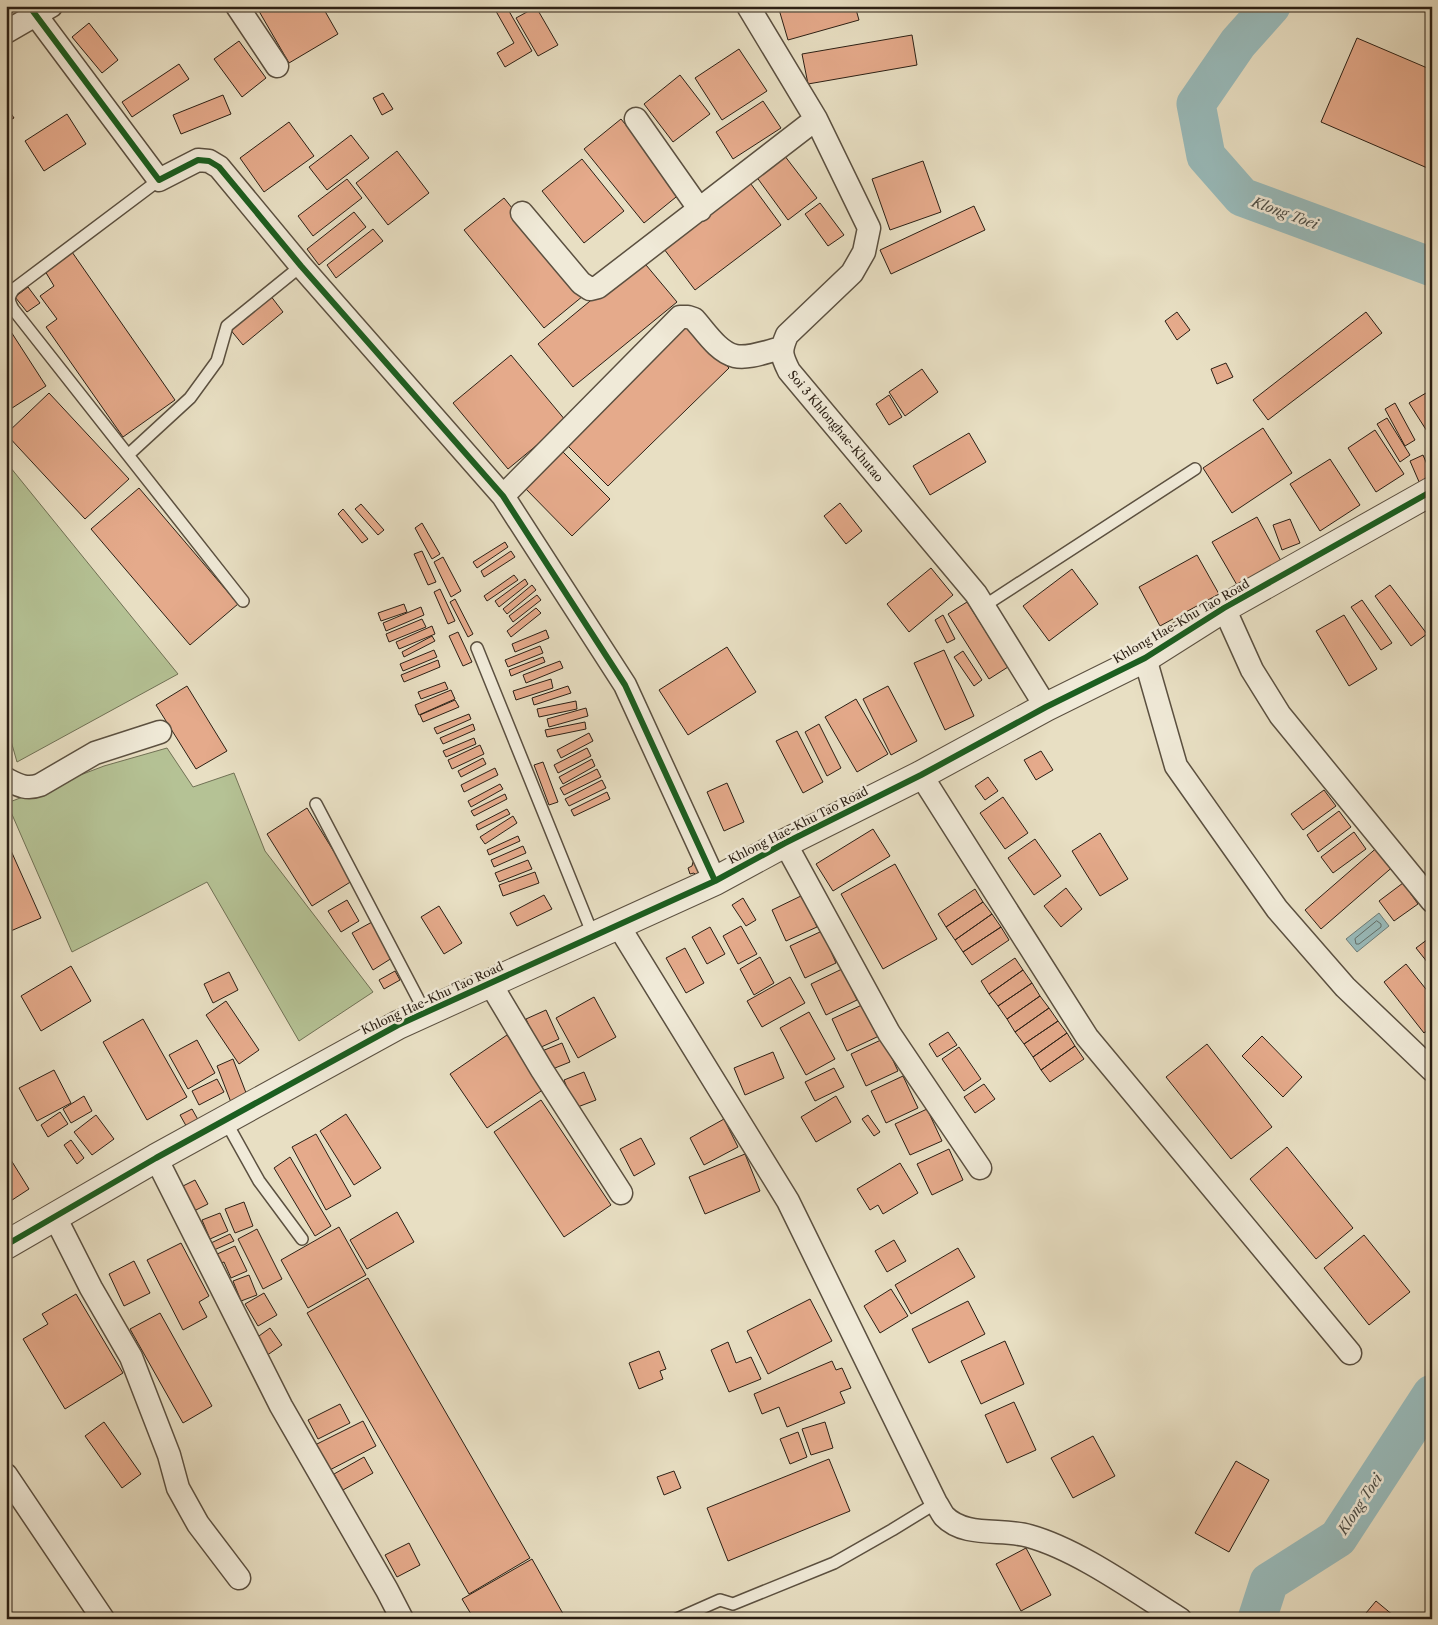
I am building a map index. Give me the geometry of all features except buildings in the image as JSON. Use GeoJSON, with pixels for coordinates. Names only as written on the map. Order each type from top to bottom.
{"type":"FeatureCollection","features":[{"type":"Feature","properties":{"kind":"street"},"geometry":{"type":"LineString","coordinates":[[237,6],[277,66]]}},
{"type":"Feature","properties":{"kind":"street"},"geometry":{"type":"LineString","coordinates":[[503,496],[680,317],[694,319],[723,350],[734,356],[745,356],[782,348],[787,334],[852,273],[864,252],[869,228],[816,119],[748,6]]}},
{"type":"Feature","properties":{"kind":"street"},"geometry":{"type":"LineString","coordinates":[[6,32],[38,9],[159,180],[198,160],[209,161],[219,167],[301,266],[503,496],[625,685],[715,881]]}},
{"type":"Feature","properties":{"kind":"street"},"geometry":{"type":"LineString","coordinates":[[636,119],[700,210]]}},
{"type":"Feature","properties":{"kind":"street"},"geometry":{"type":"LineString","coordinates":[[522,213],[581,283],[590,289],[598,288],[816,119]]}},
{"type":"Feature","properties":{"kind":"street","name":"Soi 3 Khlonghae-Khutao"},"geometry":{"type":"LineString","coordinates":[[782,348],[783,359],[789,371],[976,594],[1046,707]]}},
{"type":"Feature","properties":{"kind":"street","name":"Khlong Hae-Khu Tao Road"},"geometry":{"type":"LineString","coordinates":[[6,1245],[156,1158],[398,1025],[715,881],[785,843],[921,775],[1046,707],[1145,658],[1224,608],[1432,491]]}},
{"type":"Feature","properties":{"kind":"street"},"geometry":{"type":"LineString","coordinates":[[1224,608],[1252,670],[1280,715],[1432,901]]}},
{"type":"Feature","properties":{"kind":"street"},"geometry":{"type":"LineString","coordinates":[[1145,658],[1176,766],[1277,909],[1346,987],[1432,1070]]}},
{"type":"Feature","properties":{"kind":"street"},"geometry":{"type":"LineString","coordinates":[[6,779],[22,787],[32,788],[95,753],[160,732]]}},
{"type":"Feature","properties":{"kind":"street"},"geometry":{"type":"LineString","coordinates":[[921,775],[1087,1037],[1350,1353]]}},
{"type":"Feature","properties":{"kind":"street"},"geometry":{"type":"LineString","coordinates":[[785,843],[888,1033],[980,1168]]}},
{"type":"Feature","properties":{"kind":"street"},"geometry":{"type":"LineString","coordinates":[[618,925],[788,1201],[944,1516],[968,1529],[1028,1536],[1064,1550],[1180,1619]]}},
{"type":"Feature","properties":{"kind":"street"},"geometry":{"type":"LineString","coordinates":[[490,983],[542,1070],[621,1193]]}},
{"type":"Feature","properties":{"kind":"street"},"geometry":{"type":"LineString","coordinates":[[156,1158],[281,1406],[388,1590],[402,1619]]}},
{"type":"Feature","properties":{"kind":"street"},"geometry":{"type":"LineString","coordinates":[[55,1217],[91,1288],[132,1357],[169,1455],[178,1488],[198,1524],[238,1578]]}},
{"type":"Feature","properties":{"kind":"street"},"geometry":{"type":"LineString","coordinates":[[6,1475],[103,1619]]}},
{"type":"Feature","properties":{"kind":"lane"},"geometry":{"type":"LineString","coordinates":[[159,180],[14,289],[8,300],[12,309],[243,601]]}},
{"type":"Feature","properties":{"kind":"lane"},"geometry":{"type":"LineString","coordinates":[[128,455],[190,398],[217,361],[228,326],[301,266]]}},
{"type":"Feature","properties":{"kind":"lane"},"geometry":{"type":"LineString","coordinates":[[984,606],[1195,469]]}},
{"type":"Feature","properties":{"kind":"lane"},"geometry":{"type":"LineString","coordinates":[[477,648],[593,935]]}},
{"type":"Feature","properties":{"kind":"lane"},"geometry":{"type":"LineString","coordinates":[[316,804],[425,1012]]}},
{"type":"Feature","properties":{"kind":"lane"},"geometry":{"type":"LineString","coordinates":[[225,1120],[260,1182],[302,1239]]}},
{"type":"Feature","properties":{"kind":"lane"},"geometry":{"type":"LineString","coordinates":[[676,1619],[720,1600],[733,1604],[834,1563],[936,1503]]}},
{"type":"Feature","properties":{"kind":"green space"},"geometry":{"type":"Polygon","coordinates":[[[6,462],[178,674],[17,762],[9,734],[11,604],[6,593],[6,462]]]}},
{"type":"Feature","properties":{"kind":"green space"},"geometry":{"type":"Polygon","coordinates":[[[167,748],[193,787],[234,773],[265,851],[373,992],[299,1041],[207,882],[72,952],[7,803],[104,766],[167,748]]]}},
{"type":"Feature","properties":{"kind":"water"},"geometry":{"type":"Polygon","coordinates":[[[1379,913],[1389,926],[1357,952],[1346,939],[1379,913]]]}},
{"type":"Feature","properties":{"kind":"waterway","name":"Klong Toei"},"geometry":{"type":"LineString","coordinates":[[1271,6],[1238,43],[1196,104],[1206,156],[1242,197],[1432,267]]}},
{"type":"Feature","properties":{"kind":"waterway","name":"Klong Toei"},"geometry":{"type":"LineString","coordinates":[[1257,1619],[1269,1582],[1338,1538],[1432,1394]]}},
{"type":"Feature","properties":{"kind":"cycle path"},"geometry":{"type":"LineString","coordinates":[[29,6],[159,180],[198,160],[209,161],[219,167],[301,266],[503,496],[625,685],[715,881]]}},
{"type":"Feature","properties":{"kind":"cycle path"},"geometry":{"type":"LineString","coordinates":[[6,1245],[156,1158],[398,1025],[715,881],[785,843],[921,775],[1046,707],[1145,658],[1224,608],[1432,491]]}}]}
